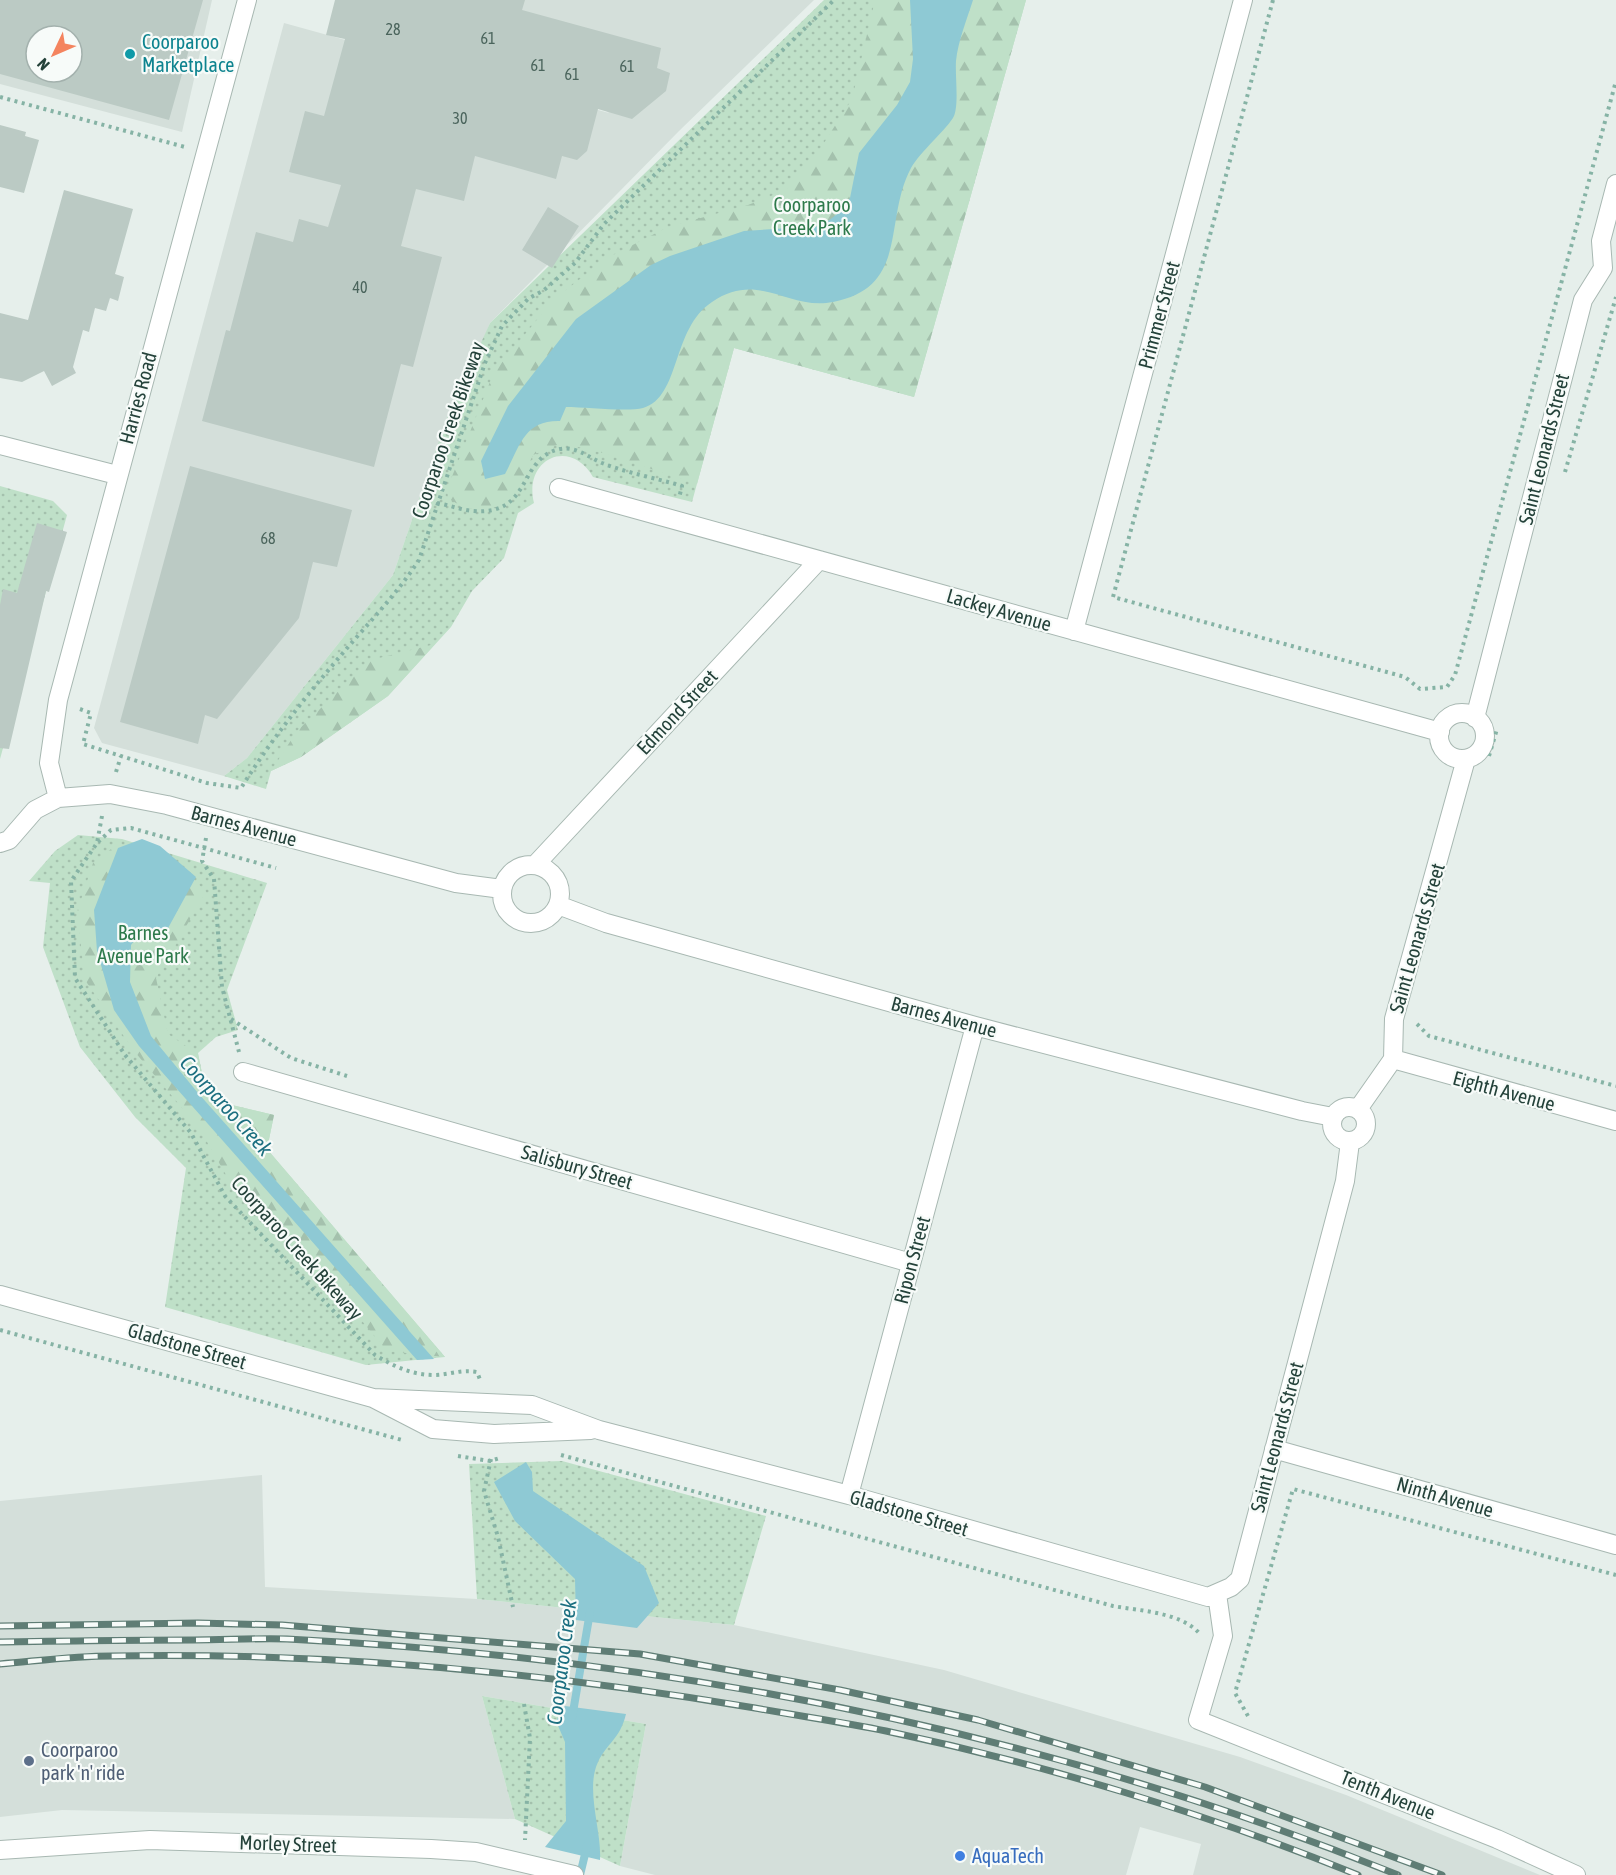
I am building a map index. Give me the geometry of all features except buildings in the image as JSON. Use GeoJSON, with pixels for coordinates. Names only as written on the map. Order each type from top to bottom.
{"type":"FeatureCollection","features":[{"type":"Feature","properties":{"kind":"street","name":"Harries Road"},"geometry":{"type":"LineString","coordinates":[[58,798],[49,763],[58,700],[247,0]]}},
{"type":"Feature","properties":{"kind":"street","name":"Primmer Street"},"geometry":{"type":"LineString","coordinates":[[1074,631],[1243,0]]}},
{"type":"Feature","properties":{"kind":"street","name":"Saint Leonards Street"},"geometry":{"type":"LineString","coordinates":[[1475,718],[1583,300],[1610,270],[1601,241],[1616,184]]}},
{"type":"Feature","properties":{"kind":"street"},"geometry":{"type":"LineString","coordinates":[[0,445],[117,475]]}},
{"type":"Feature","properties":{"kind":"street","name":"Lackey Avenue"},"geometry":{"type":"LineString","coordinates":[[559,488],[1440,732]]}},
{"type":"Feature","properties":{"kind":"street","name":"Edmond Street"},"geometry":{"type":"LineString","coordinates":[[535,865],[819,560]]}},
{"type":"Feature","properties":{"kind":"street"},"geometry":{"type":"LineString","coordinates":[[1467,714],[1475,718],[1485,732],[1485,741],[1475,756],[1466,759],[1449,755],[1440,741],[1440,732],[1449,717],[1467,714]]}},
{"type":"Feature","properties":{"kind":"street","name":"Saint Leonards Street"},"geometry":{"type":"LineString","coordinates":[[1393,1059],[1394,1019],[1466,759]]}},
{"type":"Feature","properties":{"kind":"street","name":"Barnes Avenue"},"geometry":{"type":"LineString","coordinates":[[0,843],[9,840],[35,810],[58,798],[110,794],[167,805],[456,883],[502,890]]}},
{"type":"Feature","properties":{"kind":"street"},"geometry":{"type":"LineString","coordinates":[[535,865],[544,867],[556,879],[560,888],[558,905],[546,920],[528,923],[511,916],[505,908],[502,890],[510,873],[517,868],[535,865]]}},
{"type":"Feature","properties":{"kind":"street","name":"Barnes Avenue"},"geometry":{"type":"LineString","coordinates":[[558,905],[606,924],[975,1026],[1302,1111],[1333,1117]]}},
{"type":"Feature","properties":{"kind":"street","name":"Ripon Street"},"geometry":{"type":"LineString","coordinates":[[849,1495],[975,1026]]}},
{"type":"Feature","properties":{"kind":"street"},"geometry":{"type":"LineString","coordinates":[[1358,1109],[1393,1059]]}},
{"type":"Feature","properties":{"kind":"street","name":"Eighth Avenue"},"geometry":{"type":"LineString","coordinates":[[1393,1059],[1616,1121]]}},
{"type":"Feature","properties":{"kind":"street","name":"Salisbury Street"},"geometry":{"type":"LineString","coordinates":[[243,1072],[911,1263]]}},
{"type":"Feature","properties":{"kind":"street"},"geometry":{"type":"LineString","coordinates":[[1347,1107],[1358,1109],[1365,1118],[1366,1129],[1360,1138],[1350,1142],[1344,1141],[1332,1129],[1333,1117],[1347,1107]]}},
{"type":"Feature","properties":{"kind":"street","name":"Saint Leonards Street"},"geometry":{"type":"LineString","coordinates":[[1217,1594],[1240,1579],[1345,1180],[1350,1142]]}},
{"type":"Feature","properties":{"kind":"street","name":"Gladstone Street"},"geometry":{"type":"LineString","coordinates":[[0,1295],[374,1398],[433,1429],[494,1434],[599,1430]]}},
{"type":"Feature","properties":{"kind":"street","name":"Gladstone Street"},"geometry":{"type":"LineString","coordinates":[[374,1398],[532,1405],[599,1430],[849,1495],[1196,1596],[1208,1597],[1217,1594]]}},
{"type":"Feature","properties":{"kind":"street","name":"Ninth Avenue"},"geometry":{"type":"LineString","coordinates":[[1274,1449],[1616,1545]]}},
{"type":"Feature","properties":{"kind":"street","name":"Tenth Avenue"},"geometry":{"type":"LineString","coordinates":[[1217,1594],[1223,1636],[1198,1720],[1497,1839],[1576,1875]]}},
{"type":"Feature","properties":{"kind":"street","name":"Morley Street"},"geometry":{"type":"LineString","coordinates":[[0,1850],[150,1840],[431,1848],[476,1852],[574,1875]]}},
{"type":"Feature","properties":{"kind":"path","name":"Coorparoo Creek Bikeway"},"geometry":{"type":"LineString","coordinates":[[58,700],[91,713],[83,744],[207,783],[242,788],[260,758],[355,639],[400,589],[419,560],[467,415],[502,326],[528,299],[544,290],[575,263],[604,224],[834,0]]}},
{"type":"Feature","properties":{"kind":"path"},"geometry":{"type":"LineString","coordinates":[[1273,0],[1113,597],[1406,677],[1420,689],[1447,687],[1455,675],[1616,81]]}},
{"type":"Feature","properties":{"kind":"path"},"geometry":{"type":"LineString","coordinates":[[0,97],[205,152]]}},
{"type":"Feature","properties":{"kind":"path"},"geometry":{"type":"LineString","coordinates":[[1562,482],[1616,297]]}},
{"type":"Feature","properties":{"kind":"path"},"geometry":{"type":"LineString","coordinates":[[1488,764],[1500,719]]}},
{"type":"Feature","properties":{"kind":"path"},"geometry":{"type":"LineString","coordinates":[[119,764],[121,756]]}},
{"type":"Feature","properties":{"kind":"path","name":"Coorparoo Creek Bikeway"},"geometry":{"type":"LineString","coordinates":[[100,821],[97,843],[71,881],[75,978],[125,1055],[191,1133],[225,1196],[375,1355],[404,1371],[433,1375],[463,1370],[477,1372],[490,1404]]}},
{"type":"Feature","properties":{"kind":"path"},"geometry":{"type":"LineString","coordinates":[[97,843],[111,830],[131,828],[276,868]]}},
{"type":"Feature","properties":{"kind":"path"},"geometry":{"type":"LineString","coordinates":[[202,855],[202,861],[214,879],[222,987],[236,1039]]}},
{"type":"Feature","properties":{"kind":"path"},"geometry":{"type":"LineString","coordinates":[[1420,1014],[1417,1025],[1429,1036],[1616,1086]]}},
{"type":"Feature","properties":{"kind":"path"},"geometry":{"type":"LineString","coordinates":[[231,1018],[291,1058],[355,1078]]}},
{"type":"Feature","properties":{"kind":"path"},"geometry":{"type":"LineString","coordinates":[[0,1330],[404,1441]]}},
{"type":"Feature","properties":{"kind":"path"},"geometry":{"type":"LineString","coordinates":[[494,1434],[484,1491],[498,1537],[513,1607]]}},
{"type":"Feature","properties":{"kind":"path"},"geometry":{"type":"LineString","coordinates":[[553,1453],[1113,1606],[1166,1616],[1191,1624],[1201,1635]]}},
{"type":"Feature","properties":{"kind":"path"},"geometry":{"type":"LineString","coordinates":[[450,1454],[490,1461],[507,1456]]}},
{"type":"Feature","properties":{"kind":"path"},"geometry":{"type":"LineString","coordinates":[[1258,1721],[1248,1717],[1235,1693],[1293,1489],[1616,1575]]}},
{"type":"Feature","properties":{"kind":"path"},"geometry":{"type":"LineString","coordinates":[[520,1862],[527,1810],[530,1738],[524,1704]]}},
{"type":"Feature","properties":{"kind":"shaded area","name":"Coorparoo Marketplace"},"geometry":{"type":"Polygon","coordinates":[[[0,0],[212,0],[182,132],[0,84],[0,0]]]}},
{"type":"Feature","properties":{"kind":"shaded area"},"geometry":{"type":"Polygon","coordinates":[[[467,0],[814,0],[679,131],[490,323],[425,482],[393,575],[247,758],[224,776],[102,743],[94,728],[284,23],[609,113],[467,0]]]}},
{"type":"Feature","properties":{"kind":"shaded area"},"geometry":{"type":"Polygon","coordinates":[[[262,1475],[265,1587],[477,1599],[734,1625],[944,1670],[1240,1757],[1346,1795],[1540,1875],[1193,1875],[1201,1844],[1140,1827],[1126,1875],[655,1875],[620,1866],[646,1724],[482,1696],[515,1819],[62,1810],[0,1817],[0,1501],[262,1475]]]}},
{"type":"Feature","properties":{"kind":"green space","name":"Coorparoo Creek Park"},"geometry":{"type":"Polygon","coordinates":[[[824,0],[1026,0],[914,397],[734,348],[692,502],[593,477],[583,465],[573,458],[561,456],[551,458],[535,475],[532,488],[534,503],[518,513],[504,558],[472,591],[451,627],[388,696],[301,757],[271,771],[266,789],[224,776],[247,758],[393,575],[448,415],[490,323],[824,0]]]}},
{"type":"Feature","properties":{"kind":"green space","name":"Coorparoo Creek Park"},"geometry":{"type":"Polygon","coordinates":[[[875,0],[1026,0],[914,397],[734,348],[697,484],[603,453],[562,443],[533,455],[519,490],[509,501],[501,505],[474,509],[448,498],[447,489],[494,372],[553,300],[607,258],[668,227],[748,205],[786,190],[822,146],[852,99],[875,0]]]}},
{"type":"Feature","properties":{"kind":"green space"},"geometry":{"type":"Polygon","coordinates":[[[0,486],[53,501],[67,515],[0,759],[0,486]]]}},
{"type":"Feature","properties":{"kind":"green space"},"geometry":{"type":"Polygon","coordinates":[[[435,644],[388,696],[301,757],[271,771],[297,731],[371,660],[435,644]]]}},
{"type":"Feature","properties":{"kind":"green space","name":"Barnes Avenue Park"},"geometry":{"type":"Polygon","coordinates":[[[78,835],[122,839],[267,883],[227,990],[238,1030],[216,1037],[198,1053],[203,1078],[215,1101],[274,1115],[267,1149],[445,1357],[366,1365],[165,1307],[186,1168],[135,1117],[80,1047],[43,947],[50,883],[29,881],[55,851],[78,835]]]}},
{"type":"Feature","properties":{"kind":"green space"},"geometry":{"type":"Polygon","coordinates":[[[115,846],[188,874],[206,892],[156,978],[168,1034],[198,1054],[203,1078],[215,1101],[274,1115],[267,1149],[445,1357],[387,1351],[343,1298],[233,1187],[199,1128],[134,1051],[85,980],[77,912],[93,863],[115,846]]]}},
{"type":"Feature","properties":{"kind":"green space"},"geometry":{"type":"Polygon","coordinates":[[[562,1461],[766,1516],[734,1625],[477,1599],[469,1464],[562,1461]]]}},
{"type":"Feature","properties":{"kind":"green space"},"geometry":{"type":"Polygon","coordinates":[[[482,1696],[646,1724],[620,1866],[515,1819],[482,1696]]]}},
{"type":"Feature","properties":{"kind":"water"},"geometry":{"type":"Polygon","coordinates":[[[910,0],[973,0],[957,53],[954,116],[911,168],[903,188],[890,249],[884,267],[874,282],[857,294],[833,302],[802,301],[759,290],[729,293],[712,302],[689,328],[671,377],[664,391],[655,401],[636,409],[566,407],[560,421],[538,425],[531,430],[520,445],[505,474],[485,479],[481,461],[508,406],[576,319],[651,265],[670,256],[744,231],[822,226],[837,214],[850,198],[859,153],[897,105],[910,82],[913,59],[910,0]]]}},
{"type":"Feature","properties":{"kind":"water"},"geometry":{"type":"Polygon","coordinates":[[[142,839],[160,846],[196,877],[167,930],[137,937],[131,945],[130,982],[151,1036],[198,1093],[434,1359],[417,1360],[139,1046],[114,1010],[97,951],[94,910],[118,848],[142,839]]]}},
{"type":"Feature","properties":{"kind":"water"},"geometry":{"type":"Polygon","coordinates":[[[526,1462],[532,1472],[533,1491],[644,1566],[659,1603],[637,1628],[576,1620],[575,1579],[515,1521],[494,1482],[526,1462]]]}},
{"type":"Feature","properties":{"kind":"water"},"geometry":{"type":"Polygon","coordinates":[[[565,1706],[626,1714],[617,1735],[598,1762],[594,1773],[593,1797],[600,1860],[545,1847],[566,1821],[565,1742],[556,1721],[565,1706]]]}},
{"type":"Feature","properties":{"kind":"waterway","name":"Coorparoo Creek"},"geometry":{"type":"LineString","coordinates":[[572,1718],[590,1612]]}},
{"type":"Feature","properties":{"kind":"waterway","name":"Coorparoo Creek"},"geometry":{"type":"LineString","coordinates":[[580,1875],[587,1846]]}},
{"type":"Feature","properties":{"kind":"railway"},"geometry":{"type":"LineString","coordinates":[[0,1626],[198,1623],[282,1625],[640,1654],[840,1690],[978,1720],[1205,1787],[1442,1875]]}},
{"type":"Feature","properties":{"kind":"railway"},"geometry":{"type":"LineString","coordinates":[[0,1642],[287,1639],[429,1649],[571,1664],[712,1684],[853,1710],[992,1742],[1129,1780],[1264,1824],[1398,1875]]}},
{"type":"Feature","properties":{"kind":"railway"},"geometry":{"type":"LineString","coordinates":[[0,1664],[97,1656],[273,1657],[434,1667],[675,1695],[870,1728],[1005,1759],[1185,1811],[1358,1875]]}},
{"type":"Feature","properties":{"kind":"place","name":"Coorparoo Marketplace"},"geometry":{"type":"Point","coordinates":[130,54]}},
{"type":"Feature","properties":{"kind":"place","name":"Coorparoo park 'n' ride"},"geometry":{"type":"Point","coordinates":[29,1761]}},
{"type":"Feature","properties":{"kind":"place","name":"AquaTech"},"geometry":{"type":"Point","coordinates":[960,1856]}}]}
